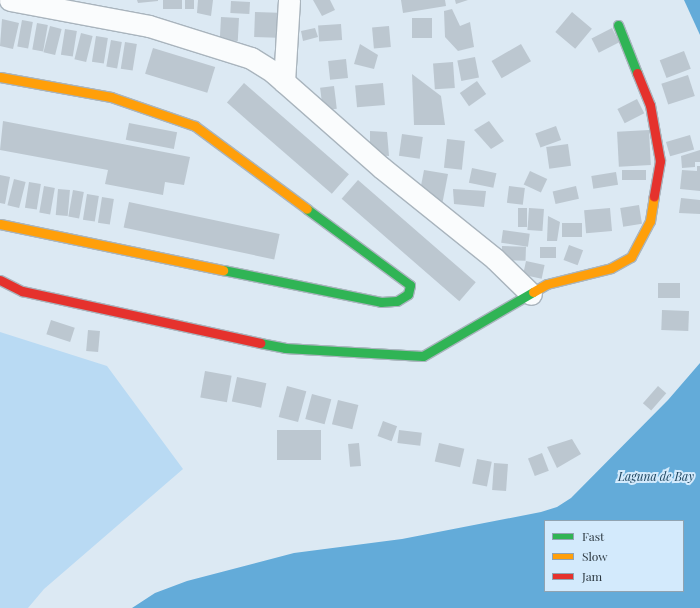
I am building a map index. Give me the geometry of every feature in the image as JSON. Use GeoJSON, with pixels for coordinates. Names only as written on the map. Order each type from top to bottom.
{"type":"FeatureCollection","features":[{"type":"Feature","properties":{"kind":"street"},"geometry":{"type":"LineString","coordinates":[[10,0],[88,7],[219,46],[251,58],[284,82],[382,168],[495,259],[531,294]]}},
{"type":"Feature","properties":{"kind":"street"},"geometry":{"type":"LineString","coordinates":[[284,82],[289,0]]}},
{"type":"Feature","properties":{"kind":"street"},"geometry":{"type":"LineString","coordinates":[[0,280],[22,290],[285,348],[423,356],[547,284],[611,268],[631,257],[650,222],[660,161],[650,105],[618,25]]}},
{"type":"Feature","properties":{"kind":"street"},"geometry":{"type":"LineString","coordinates":[[0,77],[111,97],[195,126],[410,284],[408,294],[397,301],[381,302],[0,224]]}},
{"type":"Feature","properties":{"kind":"shaded area"},"geometry":{"type":"Polygon","coordinates":[[[0,332],[107,366],[183,469],[44,589],[28,608],[0,608],[0,332]]]}},
{"type":"Feature","properties":{"kind":"water"},"geometry":{"type":"Polygon","coordinates":[[[684,0],[700,0],[700,35],[684,0]]]}},
{"type":"Feature","properties":{"kind":"water","name":"Laguna de Bay"},"geometry":{"type":"Polygon","coordinates":[[[700,363],[700,608],[132,608],[155,593],[187,581],[294,553],[402,539],[541,512],[557,507],[571,498],[668,400],[700,363]]]}},
{"type":"Feature","properties":{"kind":"building"},"geometry":{"type":"Polygon","coordinates":[[[137,0],[158,0],[158,1],[138,3],[137,0]]]}},
{"type":"Feature","properties":{"kind":"building"},"geometry":{"type":"Polygon","coordinates":[[[163,0],[182,0],[182,9],[163,9],[163,0]]]}},
{"type":"Feature","properties":{"kind":"building"},"geometry":{"type":"Polygon","coordinates":[[[185,0],[194,0],[194,9],[185,9],[185,0]]]}},
{"type":"Feature","properties":{"kind":"building"},"geometry":{"type":"Polygon","coordinates":[[[198,0],[213,0],[211,16],[197,13],[198,0]]]}},
{"type":"Feature","properties":{"kind":"building"},"geometry":{"type":"Polygon","coordinates":[[[313,0],[330,0],[335,10],[322,16],[313,0]]]}},
{"type":"Feature","properties":{"kind":"building"},"geometry":{"type":"Polygon","coordinates":[[[401,0],[445,0],[446,6],[403,13],[401,0]]]}},
{"type":"Feature","properties":{"kind":"building"},"geometry":{"type":"Polygon","coordinates":[[[455,0],[468,0],[456,4],[455,0]]]}},
{"type":"Feature","properties":{"kind":"building"},"geometry":{"type":"Polygon","coordinates":[[[231,1],[250,2],[249,14],[230,13],[231,1]]]}},
{"type":"Feature","properties":{"kind":"building"},"geometry":{"type":"Polygon","coordinates":[[[452,9],[460,26],[470,22],[474,47],[458,51],[445,37],[444,11],[452,9]]]}},
{"type":"Feature","properties":{"kind":"building"},"geometry":{"type":"Polygon","coordinates":[[[255,12],[278,13],[277,38],[254,37],[255,12]]]}},
{"type":"Feature","properties":{"kind":"building"},"geometry":{"type":"Polygon","coordinates":[[[572,12],[592,29],[575,49],[555,32],[572,12]]]}},
{"type":"Feature","properties":{"kind":"building"},"geometry":{"type":"Polygon","coordinates":[[[221,17],[239,18],[238,41],[220,40],[221,17]]]}},
{"type":"Feature","properties":{"kind":"building"},"geometry":{"type":"Polygon","coordinates":[[[412,18],[432,18],[432,38],[412,38],[412,18]]]}},
{"type":"Feature","properties":{"kind":"building"},"geometry":{"type":"Polygon","coordinates":[[[2,19],[19,23],[13,49],[0,46],[2,19]]]}},
{"type":"Feature","properties":{"kind":"building"},"geometry":{"type":"Polygon","coordinates":[[[22,20],[33,22],[28,48],[17,47],[22,20]]]}},
{"type":"Feature","properties":{"kind":"building"},"geometry":{"type":"Polygon","coordinates":[[[37,23],[48,25],[43,51],[32,50],[37,23]]]}},
{"type":"Feature","properties":{"kind":"building"},"geometry":{"type":"Polygon","coordinates":[[[341,24],[342,40],[319,42],[318,26],[341,24]]]}},
{"type":"Feature","properties":{"kind":"building"},"geometry":{"type":"Polygon","coordinates":[[[50,26],[62,29],[55,55],[43,52],[50,26]]]}},
{"type":"Feature","properties":{"kind":"building"},"geometry":{"type":"Polygon","coordinates":[[[389,26],[391,47],[374,48],[372,27],[389,26]]]}},
{"type":"Feature","properties":{"kind":"building"},"geometry":{"type":"Polygon","coordinates":[[[315,28],[318,37],[303,41],[301,31],[315,28]]]}},
{"type":"Feature","properties":{"kind":"building"},"geometry":{"type":"Polygon","coordinates":[[[612,28],[619,42],[599,53],[592,38],[612,28]]]}},
{"type":"Feature","properties":{"kind":"building"},"geometry":{"type":"Polygon","coordinates":[[[65,29],[77,31],[73,57],[61,55],[65,29]]]}},
{"type":"Feature","properties":{"kind":"building"},"geometry":{"type":"Polygon","coordinates":[[[81,33],[93,36],[86,62],[74,59],[81,33]]]}},
{"type":"Feature","properties":{"kind":"building"},"geometry":{"type":"Polygon","coordinates":[[[96,36],[108,38],[104,64],[92,62],[96,36]]]}},
{"type":"Feature","properties":{"kind":"building"},"geometry":{"type":"Polygon","coordinates":[[[111,40],[122,42],[117,68],[106,67],[111,40]]]}},
{"type":"Feature","properties":{"kind":"building"},"geometry":{"type":"Polygon","coordinates":[[[125,42],[137,44],[133,71],[121,69],[125,42]]]}},
{"type":"Feature","properties":{"kind":"building"},"geometry":{"type":"Polygon","coordinates":[[[360,44],[378,55],[374,69],[354,64],[360,44]]]}},
{"type":"Feature","properties":{"kind":"building"},"geometry":{"type":"Polygon","coordinates":[[[521,44],[531,61],[502,78],[492,61],[521,44]]]}},
{"type":"Feature","properties":{"kind":"building"},"geometry":{"type":"Polygon","coordinates":[[[153,48],[215,67],[207,93],[145,74],[153,48]]]}},
{"type":"Feature","properties":{"kind":"building"},"geometry":{"type":"Polygon","coordinates":[[[684,51],[691,69],[667,78],[660,60],[684,51]]]}},
{"type":"Feature","properties":{"kind":"building"},"geometry":{"type":"Polygon","coordinates":[[[475,57],[479,78],[461,81],[457,60],[475,57]]]}},
{"type":"Feature","properties":{"kind":"building"},"geometry":{"type":"Polygon","coordinates":[[[346,59],[348,78],[330,80],[328,61],[346,59]]]}},
{"type":"Feature","properties":{"kind":"building"},"geometry":{"type":"Polygon","coordinates":[[[453,62],[455,88],[435,89],[433,63],[453,62]]]}},
{"type":"Feature","properties":{"kind":"building"},"geometry":{"type":"Polygon","coordinates":[[[412,74],[441,96],[445,125],[414,125],[412,74]]]}},
{"type":"Feature","properties":{"kind":"building"},"geometry":{"type":"Polygon","coordinates":[[[688,75],[695,96],[668,105],[661,84],[688,75]]]}},
{"type":"Feature","properties":{"kind":"building"},"geometry":{"type":"Polygon","coordinates":[[[477,81],[486,94],[469,106],[460,93],[477,81]]]}},
{"type":"Feature","properties":{"kind":"building"},"geometry":{"type":"Polygon","coordinates":[[[244,83],[349,174],[332,194],[227,103],[244,83]]]}},
{"type":"Feature","properties":{"kind":"building"},"geometry":{"type":"Polygon","coordinates":[[[383,83],[385,105],[357,107],[355,85],[383,83]]]}},
{"type":"Feature","properties":{"kind":"building"},"geometry":{"type":"Polygon","coordinates":[[[334,86],[337,109],[323,111],[320,88],[334,86]]]}},
{"type":"Feature","properties":{"kind":"building"},"geometry":{"type":"Polygon","coordinates":[[[637,99],[644,113],[625,123],[617,109],[637,99]]]}},
{"type":"Feature","properties":{"kind":"building"},"geometry":{"type":"Polygon","coordinates":[[[3,121],[190,157],[184,185],[165,182],[163,195],[105,184],[108,170],[0,150],[3,121]]]}},
{"type":"Feature","properties":{"kind":"building"},"geometry":{"type":"Polygon","coordinates":[[[489,121],[504,141],[491,149],[474,130],[489,121]]]}},
{"type":"Feature","properties":{"kind":"building"},"geometry":{"type":"Polygon","coordinates":[[[129,123],[177,132],[174,149],[126,140],[129,123]]]}},
{"type":"Feature","properties":{"kind":"building"},"geometry":{"type":"Polygon","coordinates":[[[556,126],[561,140],[540,148],[535,134],[556,126]]]}},
{"type":"Feature","properties":{"kind":"building"},"geometry":{"type":"Polygon","coordinates":[[[649,130],[651,165],[619,167],[617,132],[649,130]]]}},
{"type":"Feature","properties":{"kind":"building"},"geometry":{"type":"Polygon","coordinates":[[[370,131],[387,132],[389,156],[370,155],[370,131]]]}},
{"type":"Feature","properties":{"kind":"building"},"geometry":{"type":"Polygon","coordinates":[[[402,134],[423,137],[420,159],[399,156],[402,134]]]}},
{"type":"Feature","properties":{"kind":"building"},"geometry":{"type":"Polygon","coordinates":[[[690,135],[694,149],[670,156],[666,142],[690,135]]]}},
{"type":"Feature","properties":{"kind":"building"},"geometry":{"type":"Polygon","coordinates":[[[447,139],[465,141],[462,170],[444,168],[447,139]]]}},
{"type":"Feature","properties":{"kind":"building"},"geometry":{"type":"Polygon","coordinates":[[[568,144],[571,166],[549,169],[546,147],[568,144]]]}},
{"type":"Feature","properties":{"kind":"building"},"geometry":{"type":"Polygon","coordinates":[[[700,150],[700,162],[695,162],[695,167],[682,168],[681,156],[700,150]]]}},
{"type":"Feature","properties":{"kind":"building"},"geometry":{"type":"Polygon","coordinates":[[[697,166],[700,166],[700,191],[680,189],[682,170],[697,171],[697,166]]]}},
{"type":"Feature","properties":{"kind":"building"},"geometry":{"type":"Polygon","coordinates":[[[472,168],[496,173],[493,188],[469,183],[472,168]]]}},
{"type":"Feature","properties":{"kind":"building"},"geometry":{"type":"Polygon","coordinates":[[[424,170],[448,174],[442,205],[420,191],[424,170]]]}},
{"type":"Feature","properties":{"kind":"building"},"geometry":{"type":"Polygon","coordinates":[[[622,170],[646,170],[646,180],[622,180],[622,170]]]}},
{"type":"Feature","properties":{"kind":"building"},"geometry":{"type":"Polygon","coordinates":[[[530,171],[547,179],[541,193],[524,185],[530,171]]]}},
{"type":"Feature","properties":{"kind":"building"},"geometry":{"type":"Polygon","coordinates":[[[616,172],[618,185],[593,189],[591,176],[616,172]]]}},
{"type":"Feature","properties":{"kind":"building"},"geometry":{"type":"Polygon","coordinates":[[[0,175],[10,177],[5,204],[0,203],[0,175]]]}},
{"type":"Feature","properties":{"kind":"building"},"geometry":{"type":"Polygon","coordinates":[[[14,179],[26,182],[19,208],[7,205],[14,179]]]}},
{"type":"Feature","properties":{"kind":"building"},"geometry":{"type":"Polygon","coordinates":[[[358,180],[476,282],[459,301],[342,199],[358,180]]]}},
{"type":"Feature","properties":{"kind":"building"},"geometry":{"type":"Polygon","coordinates":[[[29,182],[41,184],[37,210],[25,208],[29,182]]]}},
{"type":"Feature","properties":{"kind":"building"},"geometry":{"type":"Polygon","coordinates":[[[44,186],[55,188],[50,214],[39,213],[44,186]]]}},
{"type":"Feature","properties":{"kind":"building"},"geometry":{"type":"Polygon","coordinates":[[[509,186],[525,188],[523,205],[507,203],[509,186]]]}},
{"type":"Feature","properties":{"kind":"building"},"geometry":{"type":"Polygon","coordinates":[[[576,186],[579,199],[556,204],[553,191],[576,186]]]}},
{"type":"Feature","properties":{"kind":"building"},"geometry":{"type":"Polygon","coordinates":[[[58,189],[70,190],[68,216],[56,215],[58,189]]]}},
{"type":"Feature","properties":{"kind":"building"},"geometry":{"type":"Polygon","coordinates":[[[453,189],[486,191],[484,207],[454,204],[453,189]]]}},
{"type":"Feature","properties":{"kind":"building"},"geometry":{"type":"Polygon","coordinates":[[[73,190],[84,192],[79,218],[68,217],[73,190]]]}},
{"type":"Feature","properties":{"kind":"building"},"geometry":{"type":"Polygon","coordinates":[[[87,194],[99,196],[95,222],[83,220],[87,194]]]}},
{"type":"Feature","properties":{"kind":"building"},"geometry":{"type":"Polygon","coordinates":[[[102,197],[114,199],[110,225],[98,223],[102,197]]]}},
{"type":"Feature","properties":{"kind":"building"},"geometry":{"type":"Polygon","coordinates":[[[681,198],[700,200],[700,214],[679,213],[681,198]]]}},
{"type":"Feature","properties":{"kind":"building"},"geometry":{"type":"Polygon","coordinates":[[[129,202],[280,234],[274,259],[124,227],[129,202]]]}},
{"type":"Feature","properties":{"kind":"building"},"geometry":{"type":"Polygon","coordinates":[[[639,205],[642,224],[623,227],[620,208],[639,205]]]}},
{"type":"Feature","properties":{"kind":"building"},"geometry":{"type":"Polygon","coordinates":[[[518,208],[527,208],[527,227],[518,227],[518,208]]]}},
{"type":"Feature","properties":{"kind":"building"},"geometry":{"type":"Polygon","coordinates":[[[529,208],[544,209],[542,231],[527,230],[529,208]]]}},
{"type":"Feature","properties":{"kind":"building"},"geometry":{"type":"Polygon","coordinates":[[[610,208],[612,231],[586,233],[584,210],[610,208]]]}},
{"type":"Feature","properties":{"kind":"building"},"geometry":{"type":"Polygon","coordinates":[[[548,216],[560,222],[557,241],[547,241],[548,216]]]}},
{"type":"Feature","properties":{"kind":"building"},"geometry":{"type":"Polygon","coordinates":[[[562,223],[582,223],[582,237],[562,237],[562,223]]]}},
{"type":"Feature","properties":{"kind":"building"},"geometry":{"type":"Polygon","coordinates":[[[503,230],[530,234],[528,247],[501,243],[503,230]]]}},
{"type":"Feature","properties":{"kind":"building"},"geometry":{"type":"Polygon","coordinates":[[[569,245],[583,250],[578,265],[564,260],[569,245]]]}},
{"type":"Feature","properties":{"kind":"building"},"geometry":{"type":"Polygon","coordinates":[[[502,246],[526,247],[525,261],[502,260],[502,246]]]}},
{"type":"Feature","properties":{"kind":"building"},"geometry":{"type":"Polygon","coordinates":[[[540,247],[556,247],[556,258],[540,258],[540,247]]]}},
{"type":"Feature","properties":{"kind":"building"},"geometry":{"type":"Polygon","coordinates":[[[526,261],[545,265],[542,279],[523,275],[526,261]]]}},
{"type":"Feature","properties":{"kind":"building"},"geometry":{"type":"Polygon","coordinates":[[[658,283],[680,283],[680,298],[658,298],[658,283]]]}},
{"type":"Feature","properties":{"kind":"building"},"geometry":{"type":"Polygon","coordinates":[[[662,310],[689,311],[688,331],[661,330],[662,310]]]}},
{"type":"Feature","properties":{"kind":"building"},"geometry":{"type":"Polygon","coordinates":[[[51,320],[75,328],[70,342],[46,334],[51,320]]]}},
{"type":"Feature","properties":{"kind":"building"},"geometry":{"type":"Polygon","coordinates":[[[88,330],[100,331],[98,352],[86,351],[88,330]]]}},
{"type":"Feature","properties":{"kind":"building"},"geometry":{"type":"Polygon","coordinates":[[[205,371],[232,376],[227,402],[200,398],[205,371]]]}},
{"type":"Feature","properties":{"kind":"building"},"geometry":{"type":"Polygon","coordinates":[[[237,377],[266,383],[261,408],[232,401],[237,377]]]}},
{"type":"Feature","properties":{"kind":"building"},"geometry":{"type":"Polygon","coordinates":[[[287,386],[306,391],[298,422],[279,417],[287,386]]]}},
{"type":"Feature","properties":{"kind":"building"},"geometry":{"type":"Polygon","coordinates":[[[658,386],[666,393],[651,411],[643,403],[658,386]]]}},
{"type":"Feature","properties":{"kind":"building"},"geometry":{"type":"Polygon","coordinates":[[[312,394],[331,399],[325,424],[305,419],[312,394]]]}},
{"type":"Feature","properties":{"kind":"building"},"geometry":{"type":"Polygon","coordinates":[[[338,400],[358,405],[352,429],[332,424],[338,400]]]}},
{"type":"Feature","properties":{"kind":"building"},"geometry":{"type":"Polygon","coordinates":[[[383,421],[397,426],[392,441],[378,436],[383,421]]]}},
{"type":"Feature","properties":{"kind":"building"},"geometry":{"type":"Polygon","coordinates":[[[277,430],[321,430],[321,460],[277,460],[277,430]]]}},
{"type":"Feature","properties":{"kind":"building"},"geometry":{"type":"Polygon","coordinates":[[[399,430],[422,433],[420,446],[397,443],[399,430]]]}},
{"type":"Feature","properties":{"kind":"building"},"geometry":{"type":"Polygon","coordinates":[[[572,439],[581,454],[557,468],[547,447],[572,439]]]}},
{"type":"Feature","properties":{"kind":"building"},"geometry":{"type":"Polygon","coordinates":[[[359,443],[361,466],[350,467],[348,444],[359,443]]]}},
{"type":"Feature","properties":{"kind":"building"},"geometry":{"type":"Polygon","coordinates":[[[439,443],[464,449],[460,467],[435,462],[439,443]]]}},
{"type":"Feature","properties":{"kind":"building"},"geometry":{"type":"Polygon","coordinates":[[[542,453],[549,471],[535,476],[528,458],[542,453]]]}},
{"type":"Feature","properties":{"kind":"building"},"geometry":{"type":"Polygon","coordinates":[[[477,459],[492,462],[487,486],[472,484],[477,459]]]}},
{"type":"Feature","properties":{"kind":"building"},"geometry":{"type":"Polygon","coordinates":[[[494,463],[508,464],[506,491],[492,490],[494,463]]]}},
{"type":"Feature","properties":{"kind":"traffic: fast"},"geometry":{"type":"LineString","coordinates":[[618,25],[637,73]]}},
{"type":"Feature","properties":{"kind":"traffic: fast"},"geometry":{"type":"LineString","coordinates":[[223,270],[381,302],[397,301],[408,294],[410,285],[307,209]]}},
{"type":"Feature","properties":{"kind":"traffic: fast"},"geometry":{"type":"LineString","coordinates":[[260,343],[285,348],[423,356],[533,292]]}},
{"type":"Feature","properties":{"kind":"traffic: slow"},"geometry":{"type":"LineString","coordinates":[[0,77],[111,97],[195,126],[307,209]]}},
{"type":"Feature","properties":{"kind":"traffic: slow"},"geometry":{"type":"LineString","coordinates":[[533,292],[547,284],[611,268],[631,257],[650,221],[654,196]]}},
{"type":"Feature","properties":{"kind":"traffic: slow"},"geometry":{"type":"LineString","coordinates":[[0,224],[223,270]]}},
{"type":"Feature","properties":{"kind":"traffic: jam"},"geometry":{"type":"LineString","coordinates":[[637,73],[650,105],[660,161],[654,196]]}},
{"type":"Feature","properties":{"kind":"traffic: jam"},"geometry":{"type":"LineString","coordinates":[[0,280],[22,291],[260,343]]}}]}
